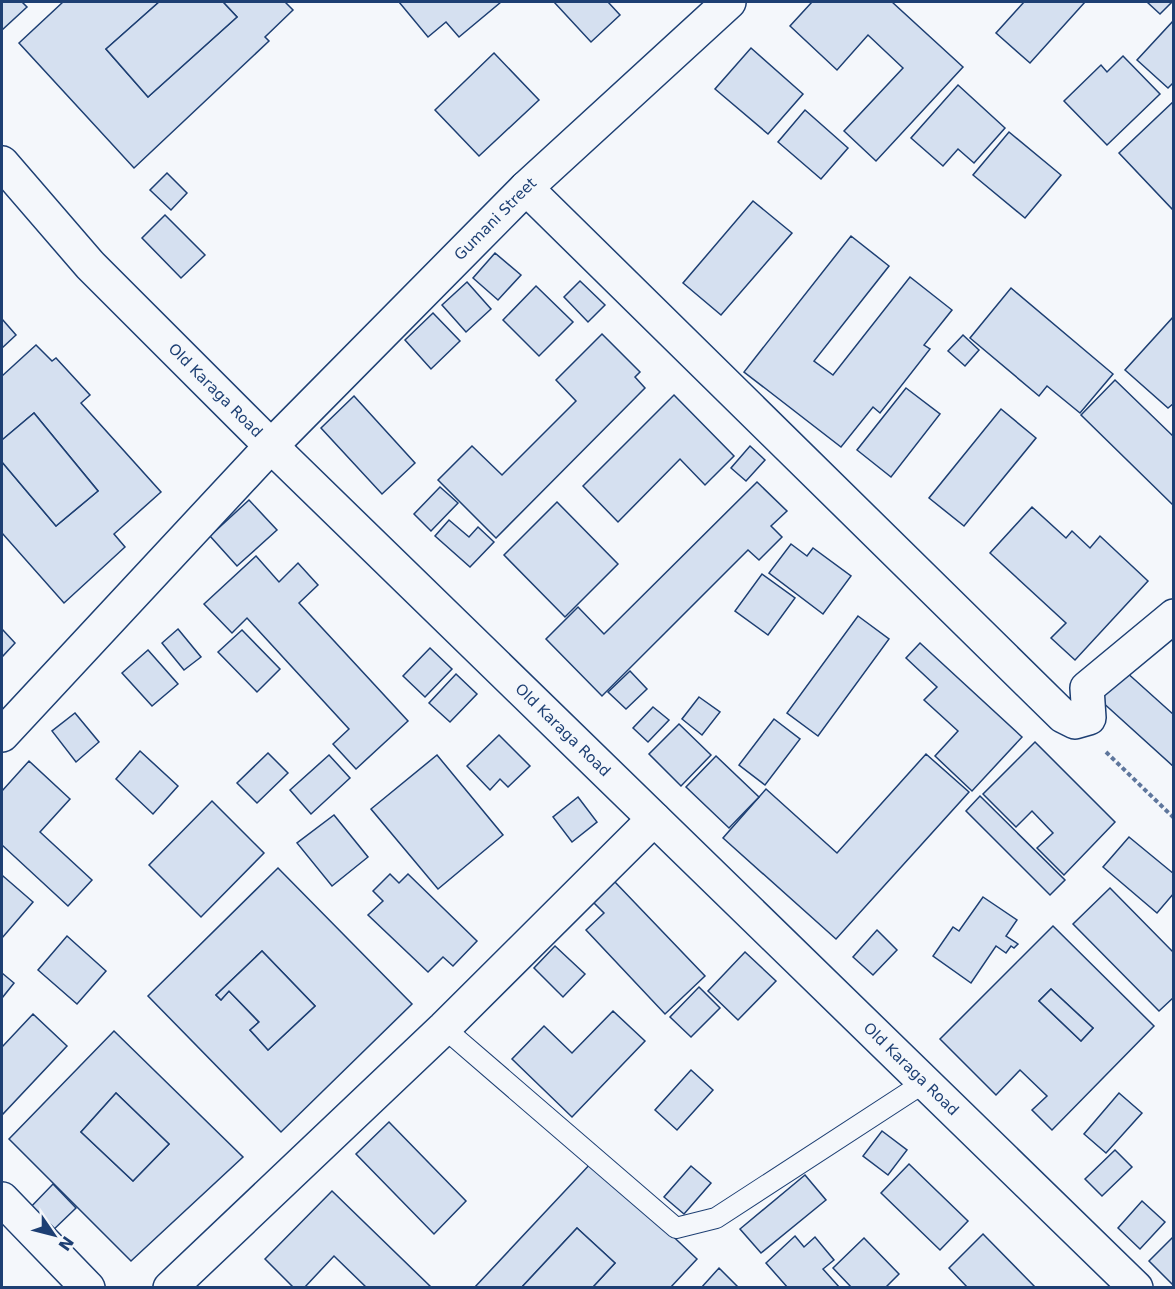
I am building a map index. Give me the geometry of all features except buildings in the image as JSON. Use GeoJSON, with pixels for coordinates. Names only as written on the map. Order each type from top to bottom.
{"type":"FeatureCollection","features":[{"type":"Feature","properties":{"kind":"street","name":"Gumani Street"},"geometry":{"type":"LineString","coordinates":[[2,735],[271,446],[526,188],[729,2]]}},
{"type":"Feature","properties":{"kind":"street","name":"Old Karaga Road"},"geometry":{"type":"LineString","coordinates":[[2,163],[90,265],[271,446],[1136,1287]]}},
{"type":"Feature","properties":{"kind":"street"},"geometry":{"type":"LineString","coordinates":[[526,188],[1051,706],[1075,722],[1089,718],[1088,688],[1173,616]]}},
{"type":"Feature","properties":{"kind":"street"},"geometry":{"type":"LineString","coordinates":[[170,1287],[444,1028],[654,819]]}},
{"type":"Feature","properties":{"kind":"street"},"geometry":{"type":"LineString","coordinates":[[2,1199],[88,1287]]}},
{"type":"Feature","properties":{"kind":"lane"},"geometry":{"type":"LineString","coordinates":[[444,1028],[675,1228],[716,1218],[925,1082]]}},
{"type":"Feature","properties":{"kind":"path"},"geometry":{"type":"LineString","coordinates":[[1075,722],[1173,818]]}}]}
